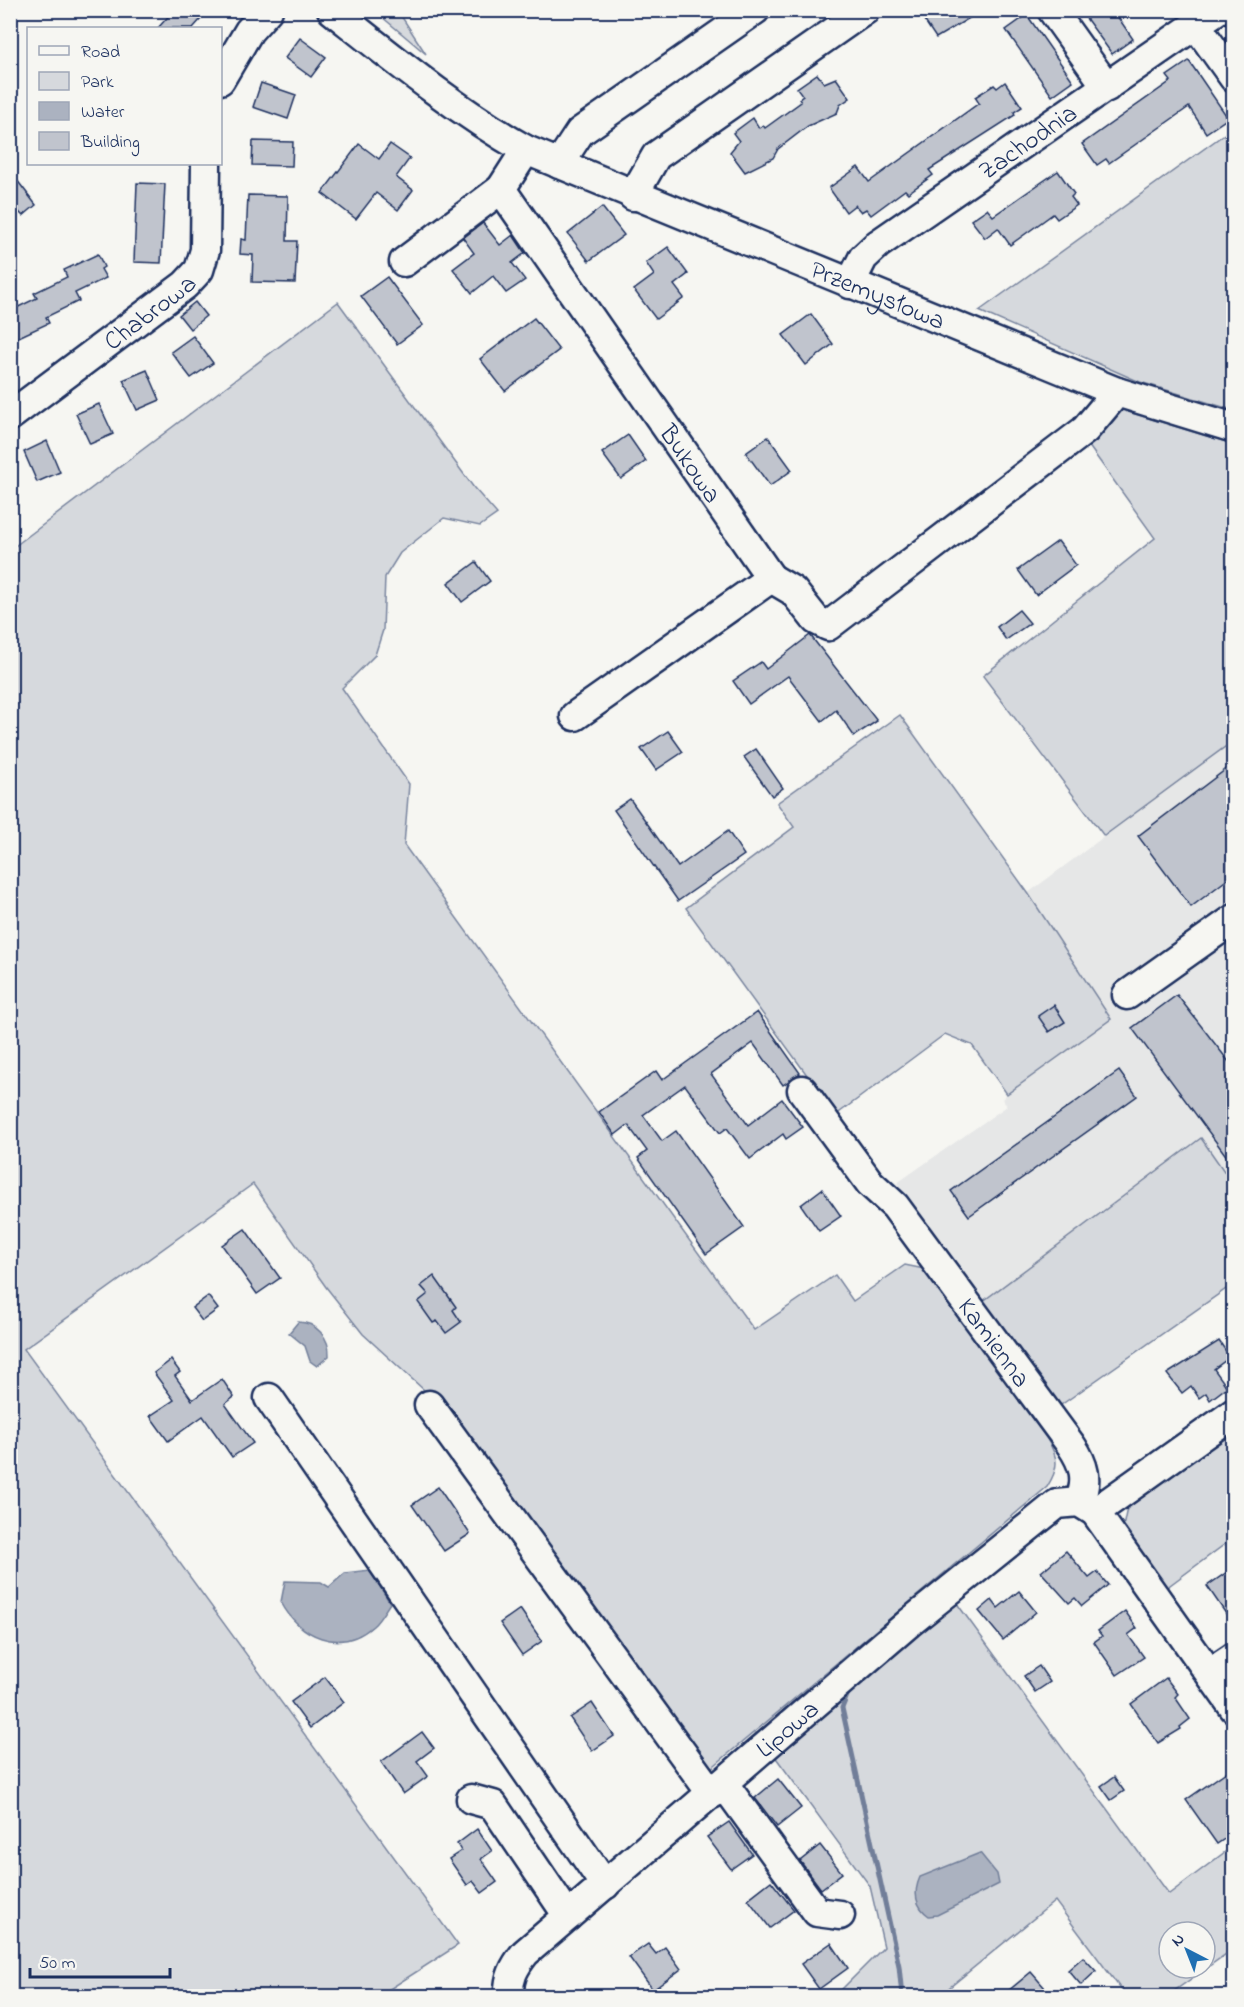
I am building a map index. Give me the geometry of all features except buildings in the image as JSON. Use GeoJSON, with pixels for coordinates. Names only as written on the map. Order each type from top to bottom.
{"type":"FeatureCollection","features":[{"type":"Feature","properties":{"kind":"street"},"geometry":{"type":"LineString","coordinates":[[222,77],[249,31],[268,10]]}},
{"type":"Feature","properties":{"kind":"street","name":"Przemysłowa"},"geometry":{"type":"LineString","coordinates":[[332,10],[484,127],[526,150],[633,196],[1117,392],[1233,428]]}},
{"type":"Feature","properties":{"kind":"street"},"geometry":{"type":"LineString","coordinates":[[558,164],[580,132],[755,10]]}},
{"type":"Feature","properties":{"kind":"street"},"geometry":{"type":"LineString","coordinates":[[633,196],[656,156],[865,10]]}},
{"type":"Feature","properties":{"kind":"street"},"geometry":{"type":"LineString","coordinates":[[1052,10],[1107,87]]}},
{"type":"Feature","properties":{"kind":"street"},"geometry":{"type":"LineString","coordinates":[[1211,15],[1233,78]]}},
{"type":"Feature","properties":{"kind":"street","name":"Zachodnia"},"geometry":{"type":"LineString","coordinates":[[850,284],[863,258],[878,244],[1211,15]]}},
{"type":"Feature","properties":{"kind":"street"},"geometry":{"type":"LineString","coordinates":[[404,262],[501,189],[526,150]]}},
{"type":"Feature","properties":{"kind":"street","name":"Chabrowa"},"geometry":{"type":"LineString","coordinates":[[10,417],[185,285],[199,270],[205,250],[206,165]]}},
{"type":"Feature","properties":{"kind":"street","name":"Bukowa"},"geometry":{"type":"LineString","coordinates":[[501,189],[771,578]]}},
{"type":"Feature","properties":{"kind":"street"},"geometry":{"type":"LineString","coordinates":[[574,716],[771,578],[793,591],[816,620],[828,626],[1085,430],[1117,392]]}},
{"type":"Feature","properties":{"kind":"street"},"geometry":{"type":"LineString","coordinates":[[1127,995],[1233,919]]}},
{"type":"Feature","properties":{"kind":"street","name":"Kamienna"},"geometry":{"type":"LineString","coordinates":[[802,1090],[870,1183],[895,1206],[1071,1444],[1081,1460],[1085,1475],[1087,1507]]}},
{"type":"Feature","properties":{"kind":"street"},"geometry":{"type":"LineString","coordinates":[[269,1398],[605,1885]]}},
{"type":"Feature","properties":{"kind":"street"},"geometry":{"type":"LineString","coordinates":[[429,1405],[718,1789],[817,1912],[840,1914]]}},
{"type":"Feature","properties":{"kind":"street"},"geometry":{"type":"LineString","coordinates":[[1233,1413],[1087,1507],[1210,1673],[1233,1708]]}},
{"type":"Feature","properties":{"kind":"street","name":"Lipowa"},"geometry":{"type":"LineString","coordinates":[[509,1996],[508,1984],[514,1967],[525,1953],[909,1623],[1048,1509],[1064,1502],[1087,1507]]}},
{"type":"Feature","properties":{"kind":"street"},"geometry":{"type":"LineString","coordinates":[[1210,1673],[1233,1657]]}},
{"type":"Feature","properties":{"kind":"street"},"geometry":{"type":"LineString","coordinates":[[471,1798],[493,1805],[568,1916]]}},
{"type":"Feature","properties":{"kind":"shaded area"},"geometry":{"type":"Polygon","coordinates":[[[1233,741],[1233,1184],[1201,1138],[982,1301],[897,1183],[1007,1106],[1002,1099],[1007,1094],[1111,1019],[1028,893],[1233,741]]]}},
{"type":"Feature","properties":{"kind":"green space"},"geometry":{"type":"Polygon","coordinates":[[[375,11],[398,11],[426,54],[375,11]]]}},
{"type":"Feature","properties":{"kind":"green space"},"geometry":{"type":"Polygon","coordinates":[[[1233,128],[1233,410],[1140,382],[979,311],[1233,128]]]}},
{"type":"Feature","properties":{"kind":"green space"},"geometry":{"type":"Polygon","coordinates":[[[338,302],[474,488],[497,514],[480,526],[444,518],[400,553],[385,577],[383,630],[375,655],[342,688],[409,784],[404,845],[754,1330],[835,1275],[853,1301],[905,1265],[924,1269],[1047,1439],[1054,1452],[1056,1463],[1054,1474],[1047,1487],[709,1770],[449,1413],[363,1334],[326,1287],[253,1184],[24,1349],[458,1945],[379,1996],[11,1996],[11,549],[338,302]]]}},
{"type":"Feature","properties":{"kind":"green space"},"geometry":{"type":"Polygon","coordinates":[[[1119,409],[1233,444],[1233,741],[1104,836],[983,676],[1155,538],[1086,442],[1119,409]]]}},
{"type":"Feature","properties":{"kind":"green space"},"geometry":{"type":"Polygon","coordinates":[[[900,715],[1028,893],[1111,1019],[1007,1094],[972,1045],[945,1034],[836,1115],[686,908],[794,827],[777,803],[900,715]]]}},
{"type":"Feature","properties":{"kind":"green space"},"geometry":{"type":"Polygon","coordinates":[[[1201,1138],[1233,1184],[1233,1284],[1058,1407],[982,1302],[1201,1138]]]}},
{"type":"Feature","properties":{"kind":"green space"},"geometry":{"type":"Polygon","coordinates":[[[1233,1432],[1233,1538],[1166,1588],[1123,1527],[1127,1508],[1233,1432]]]}},
{"type":"Feature","properties":{"kind":"green space"},"geometry":{"type":"Polygon","coordinates":[[[953,1598],[1169,1894],[1233,1846],[1233,1949],[1217,1960],[1217,1920],[1157,1920],[1157,1980],[1189,1980],[1167,1996],[1126,1996],[1055,1901],[939,1996],[835,1996],[884,1947],[870,1886],[774,1755],[953,1598]]]}},
{"type":"Feature","properties":{"kind":"water"},"geometry":{"type":"Polygon","coordinates":[[[298,1322],[316,1328],[327,1343],[329,1356],[317,1366],[310,1361],[305,1346],[289,1333],[298,1322]]]}},
{"type":"Feature","properties":{"kind":"water"},"geometry":{"type":"Polygon","coordinates":[[[370,1570],[390,1603],[376,1624],[360,1635],[334,1640],[309,1633],[298,1625],[281,1602],[285,1581],[321,1582],[329,1587],[345,1573],[370,1570]]]}},
{"type":"Feature","properties":{"kind":"water"},"geometry":{"type":"Polygon","coordinates":[[[980,1853],[997,1874],[999,1884],[937,1915],[929,1916],[924,1912],[918,1903],[916,1894],[920,1877],[980,1853]]]}},
{"type":"Feature","properties":{"kind":"waterway"},"geometry":{"type":"LineString","coordinates":[[848,1693],[842,1708],[899,1966],[902,1996]]}}]}
